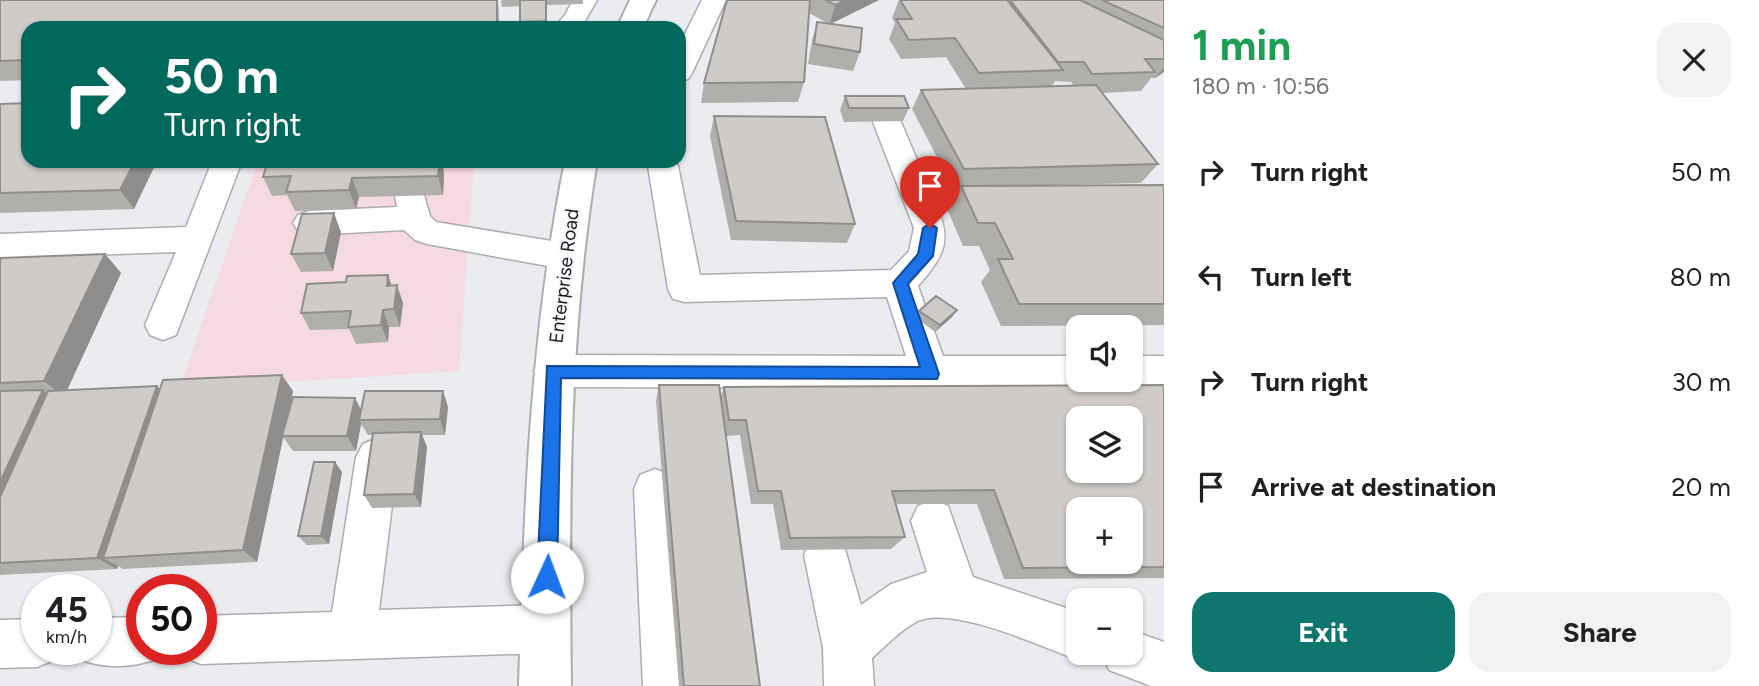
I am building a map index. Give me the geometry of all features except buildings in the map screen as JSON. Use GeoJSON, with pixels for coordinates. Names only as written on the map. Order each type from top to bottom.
{"type":"FeatureCollection","features":[{"type":"Feature","properties":{"kind":"main road"},"geometry":{"type":"LineString","coordinates":[[633,21],[643,0]]}},
{"type":"Feature","properties":{"kind":"main road","name":"Enterprise Road"},"geometry":{"type":"LineString","coordinates":[[545,686],[553,371],[564,256],[580,168]]}},
{"type":"Feature","properties":{"kind":"lane"},"geometry":{"type":"LineString","coordinates":[[574,21],[585,0]]}},
{"type":"Feature","properties":{"kind":"lane"},"geometry":{"type":"LineString","coordinates":[[686,58],[713,0]]}},
{"type":"Feature","properties":{"kind":"lane"},"geometry":{"type":"LineString","coordinates":[[663,168],[685,289],[900,283],[925,256],[930,228],[887,122]]}},
{"type":"Feature","properties":{"kind":"lane"},"geometry":{"type":"LineString","coordinates":[[163,325],[224,168]]}},
{"type":"Feature","properties":{"kind":"lane"},"geometry":{"type":"LineString","coordinates":[[309,223],[416,189],[426,232],[564,256]]}},
{"type":"Feature","properties":{"kind":"lane"},"geometry":{"type":"LineString","coordinates":[[915,192],[1038,192]]}},
{"type":"Feature","properties":{"kind":"lane"},"geometry":{"type":"LineString","coordinates":[[0,246],[198,239]]}},
{"type":"Feature","properties":{"kind":"lane"},"geometry":{"type":"LineString","coordinates":[[900,283],[931,374]]}},
{"type":"Feature","properties":{"kind":"lane"},"geometry":{"type":"LineString","coordinates":[[553,371],[1066,373]]}},
{"type":"Feature","properties":{"kind":"lane"},"geometry":{"type":"LineString","coordinates":[[1143,372],[1164,372]]}},
{"type":"Feature","properties":{"kind":"lane"},"geometry":{"type":"LineString","coordinates":[[352,636],[380,442]]}},
{"type":"Feature","properties":{"kind":"lane"},"geometry":{"type":"LineString","coordinates":[[655,489],[668,686]]}},
{"type":"Feature","properties":{"kind":"lane"},"geometry":{"type":"LineString","coordinates":[[933,521],[957,597]]}},
{"type":"Feature","properties":{"kind":"lane"},"geometry":{"type":"LineString","coordinates":[[826,555],[848,667]]}},
{"type":"Feature","properties":{"kind":"lane"},"geometry":{"type":"LineString","coordinates":[[848,667],[914,598],[932,594],[957,597],[1066,632]]}},
{"type":"Feature","properties":{"kind":"lane"},"geometry":{"type":"LineString","coordinates":[[217,640],[545,629]]}},
{"type":"Feature","properties":{"kind":"lane"},"geometry":{"type":"LineString","coordinates":[[0,644],[21,643]]}},
{"type":"Feature","properties":{"kind":"lane"},"geometry":{"type":"LineString","coordinates":[[1143,659],[1164,666]]}},
{"type":"Feature","properties":{"kind":"shaded area"},"geometry":{"type":"Polygon","coordinates":[[[256,168],[474,168],[459,371],[179,389],[256,168]]]}},
{"type":"Feature","properties":{"kind":"route"},"geometry":{"type":"LineString","coordinates":[[547,577],[553,371],[931,374],[900,283],[925,256],[930,228]]}}]}
